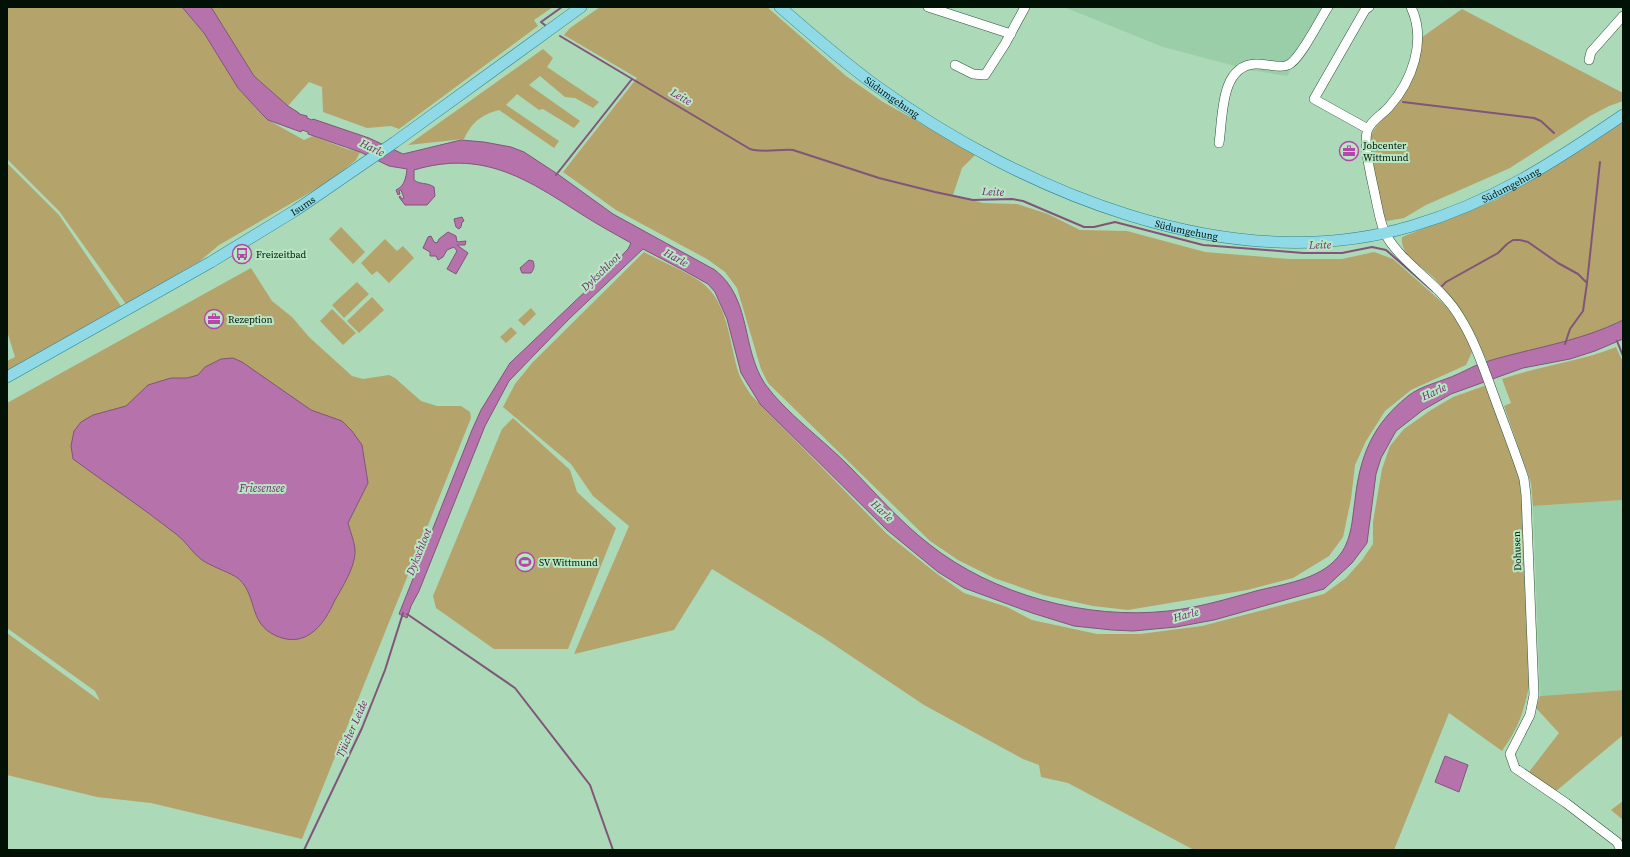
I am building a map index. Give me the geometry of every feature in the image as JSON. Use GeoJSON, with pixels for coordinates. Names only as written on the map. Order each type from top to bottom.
{"type":"FeatureCollection","features":[{"type":"Feature","properties":{"kind":"main road","name":"Isums"},"geometry":{"type":"LineString","coordinates":[[7,377],[244,242],[296,210],[395,142],[581,7]]}},
{"type":"Feature","properties":{"kind":"main road","name":"Südumgehung"},"geometry":{"type":"LineString","coordinates":[[780,7],[846,63],[904,104],[986,153],[1090,202],[1156,224],[1206,235],[1291,242],[1348,240],[1433,220],[1490,197],[1526,178],[1566,154],[1623,115]]}},
{"type":"Feature","properties":{"kind":"street"},"geometry":{"type":"LineString","coordinates":[[928,7],[1011,34]]}},
{"type":"Feature","properties":{"kind":"street"},"geometry":{"type":"LineString","coordinates":[[955,65],[973,74],[984,75],[1011,34],[1025,7]]}},
{"type":"Feature","properties":{"kind":"street"},"geometry":{"type":"LineString","coordinates":[[1219,143],[1227,86],[1236,71],[1248,65],[1256,64],[1284,66],[1294,61],[1328,7]]}},
{"type":"Feature","properties":{"kind":"street"},"geometry":{"type":"LineString","coordinates":[[1368,129],[1314,100],[1365,10],[1369,7]]}},
{"type":"Feature","properties":{"kind":"street"},"geometry":{"type":"LineString","coordinates":[[1385,232],[1379,212],[1367,146],[1368,129],[1397,98],[1407,82],[1414,66],[1418,32],[1411,7]]}},
{"type":"Feature","properties":{"kind":"street"},"geometry":{"type":"LineString","coordinates":[[1589,60],[1591,52],[1623,16]]}},
{"type":"Feature","properties":{"kind":"street","name":"Dohusen"},"geometry":{"type":"LineString","coordinates":[[1385,232],[1406,259],[1432,283],[1458,314],[1480,358],[1519,463],[1526,495],[1534,695],[1530,715],[1510,754],[1511,761],[1515,768],[1617,842],[1621,850]]}},
{"type":"Feature","properties":{"kind":"shaded area"},"geometry":{"type":"Polygon","coordinates":[[[7,7],[182,7],[204,33],[238,88],[268,120],[304,140],[313,136],[347,149],[360,152],[356,160],[330,181],[219,245],[200,261],[126,304],[59,211],[7,159],[7,7]]]}},
{"type":"Feature","properties":{"kind":"shaded area"},"geometry":{"type":"Polygon","coordinates":[[[211,7],[553,7],[534,20],[538,26],[399,129],[391,126],[367,128],[323,112],[322,87],[309,82],[288,106],[254,76],[211,7]]]}},
{"type":"Feature","properties":{"kind":"shaded area"},"geometry":{"type":"Polygon","coordinates":[[[600,7],[767,7],[846,76],[883,102],[976,154],[962,168],[953,195],[983,203],[1017,204],[1048,214],[1080,230],[1127,231],[1205,252],[1289,259],[1342,259],[1374,252],[1393,259],[1453,312],[1467,334],[1472,352],[1466,365],[1411,390],[1385,411],[1366,441],[1355,465],[1351,499],[1343,537],[1329,556],[1293,578],[1247,590],[1128,610],[1093,606],[1043,595],[994,578],[958,560],[930,541],[768,383],[761,369],[737,288],[725,272],[707,259],[616,210],[563,172],[637,78],[564,35],[570,28],[600,7]]]}},
{"type":"Feature","properties":{"kind":"shaded area"},"geometry":{"type":"Polygon","coordinates":[[[1064,7],[1331,7],[1287,76],[1250,70],[1163,47],[1064,7]]]}},
{"type":"Feature","properties":{"kind":"shaded area"},"geometry":{"type":"Polygon","coordinates":[[[1462,9],[1623,93],[1623,101],[1609,106],[1590,116],[1510,168],[1426,205],[1404,218],[1387,221],[1384,218],[1369,147],[1370,139],[1376,127],[1399,102],[1412,79],[1419,55],[1421,38],[1462,9]]]}},
{"type":"Feature","properties":{"kind":"shaded area"},"geometry":{"type":"Polygon","coordinates":[[[543,49],[553,58],[547,67],[599,102],[593,108],[575,98],[565,97],[540,76],[529,85],[580,121],[574,128],[543,109],[539,110],[517,94],[506,105],[559,141],[554,148],[499,110],[487,114],[478,120],[470,128],[464,139],[408,145],[543,49]]]}},
{"type":"Feature","properties":{"kind":"shaded area"},"geometry":{"type":"Polygon","coordinates":[[[1623,122],[1623,320],[1591,334],[1572,340],[1487,361],[1457,307],[1434,278],[1404,250],[1402,237],[1496,200],[1583,149],[1623,122]]]}},
{"type":"Feature","properties":{"kind":"shaded area"},"geometry":{"type":"Polygon","coordinates":[[[7,163],[59,215],[121,306],[7,371],[7,361],[15,357],[7,331],[7,163]]]}},
{"type":"Feature","properties":{"kind":"shaded area"},"geometry":{"type":"Polygon","coordinates":[[[341,227],[365,252],[353,264],[329,239],[341,227]]]}},
{"type":"Feature","properties":{"kind":"shaded area"},"geometry":{"type":"Polygon","coordinates":[[[385,239],[397,251],[403,246],[414,258],[389,283],[377,271],[372,275],[361,263],[385,239]]]}},
{"type":"Feature","properties":{"kind":"shaded area"},"geometry":{"type":"Polygon","coordinates":[[[644,252],[701,282],[710,290],[723,312],[739,374],[751,395],[887,534],[964,593],[1007,607],[1032,620],[1097,634],[1140,634],[1202,626],[1324,594],[1346,578],[1362,560],[1373,544],[1373,522],[1382,469],[1390,446],[1404,429],[1431,410],[1453,397],[1487,385],[1519,475],[1522,501],[1529,686],[1525,704],[1516,728],[1502,751],[1449,713],[1394,850],[1194,850],[1068,783],[1041,777],[1039,765],[1023,759],[924,705],[824,638],[712,569],[674,630],[574,654],[629,526],[593,496],[571,464],[503,407],[515,384],[532,363],[644,252]]]}},
{"type":"Feature","properties":{"kind":"shaded area"},"geometry":{"type":"Polygon","coordinates":[[[251,268],[272,301],[292,317],[309,337],[352,376],[363,379],[389,375],[395,378],[421,401],[437,406],[461,406],[470,412],[471,418],[302,839],[151,803],[97,797],[7,775],[7,633],[100,701],[95,691],[7,628],[7,403],[251,268]]]}},
{"type":"Feature","properties":{"kind":"shaded area"},"geometry":{"type":"Polygon","coordinates":[[[357,282],[369,294],[344,318],[332,305],[357,282]]]}},
{"type":"Feature","properties":{"kind":"shaded area"},"geometry":{"type":"Polygon","coordinates":[[[372,297],[384,310],[359,333],[347,321],[372,297]]]}},
{"type":"Feature","properties":{"kind":"shaded area"},"geometry":{"type":"Polygon","coordinates":[[[531,308],[536,314],[524,326],[518,320],[531,308]]]}},
{"type":"Feature","properties":{"kind":"shaded area"},"geometry":{"type":"Polygon","coordinates":[[[332,309],[356,333],[343,345],[320,321],[332,309]]]}},
{"type":"Feature","properties":{"kind":"shaded area"},"geometry":{"type":"Polygon","coordinates":[[[511,327],[517,333],[506,343],[500,337],[511,327]]]}},
{"type":"Feature","properties":{"kind":"shaded area"},"geometry":{"type":"Polygon","coordinates":[[[1616,347],[1623,362],[1623,500],[1533,506],[1531,483],[1504,406],[1511,403],[1502,379],[1616,347]]]}},
{"type":"Feature","properties":{"kind":"shaded area","name":"SV Wittmund"},"geometry":{"type":"Polygon","coordinates":[[[513,418],[570,470],[577,492],[616,528],[568,649],[494,649],[436,608],[433,596],[502,429],[513,418]]]}},
{"type":"Feature","properties":{"kind":"shaded area"},"geometry":{"type":"Polygon","coordinates":[[[1623,500],[1623,690],[1540,696],[1533,506],[1623,500]]]}},
{"type":"Feature","properties":{"kind":"shaded area"},"geometry":{"type":"Polygon","coordinates":[[[1623,690],[1623,735],[1555,792],[1529,772],[1559,733],[1536,708],[1540,696],[1623,690]]]}},
{"type":"Feature","properties":{"kind":"shaded area"},"geometry":{"type":"Polygon","coordinates":[[[1623,801],[1623,820],[1611,810],[1623,801]]]}},
{"type":"Feature","properties":{"kind":"water","name":"Harle"},"geometry":{"type":"Polygon","coordinates":[[[182,7],[211,7],[254,76],[288,106],[299,114],[307,116],[307,118],[369,138],[403,154],[461,140],[484,142],[511,147],[524,152],[613,214],[715,270],[727,282],[735,295],[741,309],[757,370],[773,395],[837,454],[907,526],[929,544],[954,562],[982,577],[1011,590],[1042,600],[1105,612],[1137,613],[1168,611],[1212,603],[1311,576],[1330,565],[1343,551],[1351,530],[1357,484],[1364,455],[1385,418],[1413,392],[1452,377],[1481,363],[1589,334],[1623,320],[1623,339],[1595,351],[1570,359],[1523,368],[1451,394],[1423,410],[1396,431],[1381,458],[1376,474],[1367,543],[1352,563],[1324,589],[1214,620],[1176,627],[1133,631],[1112,630],[1074,626],[1032,613],[964,588],[938,572],[887,530],[760,404],[741,373],[727,319],[715,292],[708,284],[643,249],[569,319],[509,381],[485,426],[407,618],[399,614],[481,410],[510,363],[610,268],[628,249],[631,243],[520,178],[501,170],[481,165],[460,163],[438,165],[414,170],[414,180],[434,187],[435,196],[427,205],[405,205],[399,197],[400,196],[402,199],[404,198],[401,190],[399,191],[400,194],[398,195],[396,190],[403,184],[407,169],[389,166],[360,152],[308,134],[308,132],[302,130],[301,132],[268,120],[238,88],[204,33],[182,7]]]}},
{"type":"Feature","properties":{"kind":"water"},"geometry":{"type":"Polygon","coordinates":[[[462,217],[464,221],[459,229],[456,227],[454,219],[462,217]]]}},
{"type":"Feature","properties":{"kind":"water"},"geometry":{"type":"Polygon","coordinates":[[[448,232],[456,236],[457,242],[466,241],[465,245],[457,245],[468,253],[456,274],[447,269],[457,251],[454,247],[447,250],[443,257],[438,260],[436,256],[430,256],[430,252],[423,248],[428,237],[431,236],[434,242],[437,243],[439,239],[448,232]]]}},
{"type":"Feature","properties":{"kind":"water"},"geometry":{"type":"Polygon","coordinates":[[[529,260],[533,261],[533,270],[531,273],[522,273],[520,268],[529,260]]]}},
{"type":"Feature","properties":{"kind":"water","name":"Friesensee"},"geometry":{"type":"Polygon","coordinates":[[[233,358],[242,362],[311,410],[342,421],[352,431],[362,445],[368,483],[348,523],[355,549],[355,556],[351,570],[321,624],[308,635],[300,639],[292,640],[282,638],[263,627],[258,620],[245,587],[239,579],[232,574],[202,560],[176,534],[73,459],[71,446],[74,431],[81,422],[93,415],[126,406],[148,385],[171,378],[187,378],[198,375],[205,367],[221,359],[233,358]]]}},
{"type":"Feature","properties":{"kind":"water"},"geometry":{"type":"Polygon","coordinates":[[[1445,756],[1468,765],[1459,792],[1435,782],[1445,756]]]}},
{"type":"Feature","properties":{"kind":"waterway"},"geometry":{"type":"LineString","coordinates":[[546,26],[541,22],[562,7]]}},
{"type":"Feature","properties":{"kind":"waterway","name":"Leite"},"geometry":{"type":"LineString","coordinates":[[560,36],[750,149],[760,151],[793,150],[879,178],[973,200],[1012,199],[1023,201],[1084,227],[1094,227],[1115,222],[1203,245],[1303,253],[1342,253],[1372,247],[1386,250],[1433,291]]}},
{"type":"Feature","properties":{"kind":"waterway"},"geometry":{"type":"LineString","coordinates":[[556,175],[632,79]]}},
{"type":"Feature","properties":{"kind":"waterway"},"geometry":{"type":"LineString","coordinates":[[1403,102],[1534,118],[1541,121],[1554,133]]}},
{"type":"Feature","properties":{"kind":"waterway"},"geometry":{"type":"LineString","coordinates":[[1587,283],[1600,162]]}},
{"type":"Feature","properties":{"kind":"waterway","name":"Leite"},"geometry":{"type":"LineString","coordinates":[[1441,287],[1446,282],[1498,253],[1513,240],[1528,242],[1558,263],[1578,274],[1587,283],[1583,311],[1570,329],[1565,344]]}},
{"type":"Feature","properties":{"kind":"waterway"},"geometry":{"type":"LineString","coordinates":[[1617,341],[1623,356]]}},
{"type":"Feature","properties":{"kind":"waterway","name":"Tjücher Leide"},"geometry":{"type":"LineString","coordinates":[[304,850],[362,728],[385,670],[403,613]]}},
{"type":"Feature","properties":{"kind":"waterway","name":"Dykschloot"},"geometry":{"type":"LineString","coordinates":[[407,614],[515,688],[590,785],[613,850]]}},
{"type":"Feature","properties":{"kind":"place","name":"Jobcenter Wittmund"},"geometry":{"type":"Point","coordinates":[1349,151]}},
{"type":"Feature","properties":{"kind":"place","name":"Freizeitbad"},"geometry":{"type":"Point","coordinates":[242,254]}},
{"type":"Feature","properties":{"kind":"place","name":"Rezeption"},"geometry":{"type":"Point","coordinates":[214,319]}},
{"type":"Feature","properties":{"kind":"place","name":"SV Wittmund"},"geometry":{"type":"Point","coordinates":[525,562]}}]}
